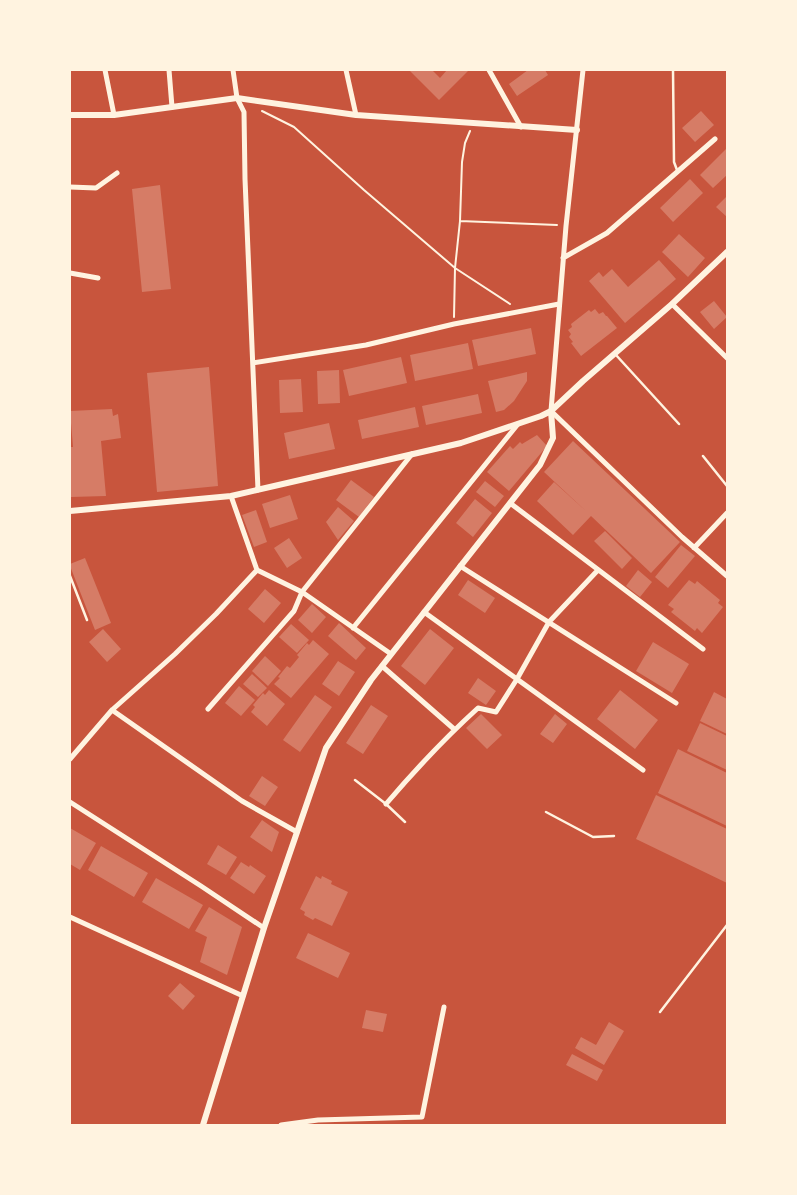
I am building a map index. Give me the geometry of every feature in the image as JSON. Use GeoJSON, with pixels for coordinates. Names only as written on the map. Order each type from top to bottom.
{"type":"FeatureCollection","features":[{"type":"Feature","properties":{"kind":"street"},"geometry":{"type":"LineString","coordinates":[[105,70],[114,116]]}},
{"type":"Feature","properties":{"kind":"street"},"geometry":{"type":"LineString","coordinates":[[170,70],[172,107]]}},
{"type":"Feature","properties":{"kind":"street"},"geometry":{"type":"LineString","coordinates":[[233,70],[238,98],[244,112],[244,179],[258,490]]}},
{"type":"Feature","properties":{"kind":"street"},"geometry":{"type":"LineString","coordinates":[[346,70],[356,115]]}},
{"type":"Feature","properties":{"kind":"street"},"geometry":{"type":"LineString","coordinates":[[489,70],[521,127]]}},
{"type":"Feature","properties":{"kind":"street"},"geometry":{"type":"LineString","coordinates":[[203,1125],[264,928],[326,748],[371,680],[540,465],[553,438],[551,410],[559,304],[583,70]]}},
{"type":"Feature","properties":{"kind":"street"},"geometry":{"type":"LineString","coordinates":[[70,115],[114,116],[238,98],[356,115],[577,130]]}},
{"type":"Feature","properties":{"kind":"street"},"geometry":{"type":"LineString","coordinates":[[563,258],[607,233],[715,139]]}},
{"type":"Feature","properties":{"kind":"street"},"geometry":{"type":"LineString","coordinates":[[70,187],[96,188],[118,173]]}},
{"type":"Feature","properties":{"kind":"street"},"geometry":{"type":"LineString","coordinates":[[70,511],[231,496],[461,442],[541,416],[551,410],[672,304],[727,252]]}},
{"type":"Feature","properties":{"kind":"street"},"geometry":{"type":"LineString","coordinates":[[70,273],[98,278]]}},
{"type":"Feature","properties":{"kind":"street"},"geometry":{"type":"LineString","coordinates":[[253,363],[366,345],[454,324],[559,304]]}},
{"type":"Feature","properties":{"kind":"street"},"geometry":{"type":"LineString","coordinates":[[672,304],[727,358]]}},
{"type":"Feature","properties":{"kind":"street"},"geometry":{"type":"LineString","coordinates":[[551,410],[694,548],[727,576]]}},
{"type":"Feature","properties":{"kind":"street"},"geometry":{"type":"LineString","coordinates":[[353,628],[519,423]]}},
{"type":"Feature","properties":{"kind":"street"},"geometry":{"type":"LineString","coordinates":[[208,708],[294,611],[302,592],[412,454]]}},
{"type":"Feature","properties":{"kind":"street"},"geometry":{"type":"LineString","coordinates":[[231,496],[257,570],[302,592],[391,654]]}},
{"type":"Feature","properties":{"kind":"street"},"geometry":{"type":"LineString","coordinates":[[510,503],[703,649]]}},
{"type":"Feature","properties":{"kind":"street"},"geometry":{"type":"LineString","coordinates":[[694,548],[727,513]]}},
{"type":"Feature","properties":{"kind":"street"},"geometry":{"type":"LineString","coordinates":[[460,566],[676,703]]}},
{"type":"Feature","properties":{"kind":"street"},"geometry":{"type":"LineString","coordinates":[[70,759],[112,710],[175,654],[257,570]]}},
{"type":"Feature","properties":{"kind":"street"},"geometry":{"type":"LineString","coordinates":[[386,804],[420,764],[454,729],[478,708],[496,712],[549,622],[598,570]]}},
{"type":"Feature","properties":{"kind":"street"},"geometry":{"type":"LineString","coordinates":[[424,612],[643,770]]}},
{"type":"Feature","properties":{"kind":"street"},"geometry":{"type":"LineString","coordinates":[[382,666],[454,729]]}},
{"type":"Feature","properties":{"kind":"street"},"geometry":{"type":"LineString","coordinates":[[112,710],[242,801],[297,832]]}},
{"type":"Feature","properties":{"kind":"street"},"geometry":{"type":"LineString","coordinates":[[70,802],[264,928]]}},
{"type":"Feature","properties":{"kind":"street"},"geometry":{"type":"LineString","coordinates":[[70,917],[243,996]]}},
{"type":"Feature","properties":{"kind":"street"},"geometry":{"type":"LineString","coordinates":[[282,1125],[318,1120],[422,1117],[444,1007]]}},
{"type":"Feature","properties":{"kind":"lane"},"geometry":{"type":"LineString","coordinates":[[673,70],[674,162],[678,172]]}},
{"type":"Feature","properties":{"kind":"lane"},"geometry":{"type":"LineString","coordinates":[[615,354],[679,424]]}},
{"type":"Feature","properties":{"kind":"lane"},"geometry":{"type":"LineString","coordinates":[[703,456],[727,486]]}},
{"type":"Feature","properties":{"kind":"lane"},"geometry":{"type":"LineString","coordinates":[[70,576],[87,620]]}},
{"type":"Feature","properties":{"kind":"lane"},"geometry":{"type":"LineString","coordinates":[[355,780],[386,804],[405,822]]}},
{"type":"Feature","properties":{"kind":"lane"},"geometry":{"type":"LineString","coordinates":[[546,812],[593,837],[614,836]]}},
{"type":"Feature","properties":{"kind":"lane"},"geometry":{"type":"LineString","coordinates":[[660,1012],[727,925]]}},
{"type":"Feature","properties":{"kind":"path"},"geometry":{"type":"LineString","coordinates":[[262,111],[294,127],[455,268],[520,311]]}},
{"type":"Feature","properties":{"kind":"path"},"geometry":{"type":"LineString","coordinates":[[454,324],[455,268],[460,221],[462,162],[465,143],[473,123]]}},
{"type":"Feature","properties":{"kind":"path"},"geometry":{"type":"LineString","coordinates":[[460,221],[566,226]]}},
{"type":"Feature","properties":{"kind":"building"},"geometry":{"type":"Polygon","coordinates":[[[432,70],[440,78],[447,70],[469,70],[439,100],[410,71],[432,70]]]}},
{"type":"Feature","properties":{"kind":"building"},"geometry":{"type":"Polygon","coordinates":[[[528,70],[545,70],[548,75],[517,96],[509,84],[528,70]]]}},
{"type":"Feature","properties":{"kind":"building"},"geometry":{"type":"Polygon","coordinates":[[[701,111],[714,125],[695,142],[682,128],[701,111]]]}},
{"type":"Feature","properties":{"kind":"building"},"geometry":{"type":"Polygon","coordinates":[[[727,148],[727,175],[713,188],[700,175],[727,148]]]}},
{"type":"Feature","properties":{"kind":"building"},"geometry":{"type":"Polygon","coordinates":[[[690,179],[703,193],[673,222],[660,208],[690,179]]]}},
{"type":"Feature","properties":{"kind":"building"},"geometry":{"type":"Polygon","coordinates":[[[160,185],[171,289],[142,292],[132,189],[160,185]]]}},
{"type":"Feature","properties":{"kind":"building"},"geometry":{"type":"Polygon","coordinates":[[[727,196],[727,217],[716,207],[727,196]]]}},
{"type":"Feature","properties":{"kind":"building"},"geometry":{"type":"Polygon","coordinates":[[[679,234],[705,258],[688,277],[662,252],[679,234]]]}},
{"type":"Feature","properties":{"kind":"building"},"geometry":{"type":"Polygon","coordinates":[[[659,260],[676,279],[625,323],[589,281],[599,272],[603,277],[612,269],[628,287],[659,260]]]}},
{"type":"Feature","properties":{"kind":"building"},"geometry":{"type":"Polygon","coordinates":[[[714,301],[727,317],[714,329],[700,312],[714,301]]]}},
{"type":"Feature","properties":{"kind":"building"},"geometry":{"type":"Polygon","coordinates":[[[595,309],[599,314],[603,312],[617,328],[581,356],[571,343],[573,342],[569,337],[571,334],[568,330],[572,327],[571,324],[589,310],[591,312],[595,309]]]}},
{"type":"Feature","properties":{"kind":"building"},"geometry":{"type":"Polygon","coordinates":[[[531,328],[536,354],[478,366],[472,340],[531,328]]]}},
{"type":"Feature","properties":{"kind":"building"},"geometry":{"type":"Polygon","coordinates":[[[468,343],[473,369],[415,381],[410,355],[468,343]]]}},
{"type":"Feature","properties":{"kind":"building"},"geometry":{"type":"Polygon","coordinates":[[[401,357],[407,383],[349,396],[343,370],[401,357]]]}},
{"type":"Feature","properties":{"kind":"building"},"geometry":{"type":"Polygon","coordinates":[[[209,367],[218,486],[157,492],[147,373],[209,367]]]}},
{"type":"Feature","properties":{"kind":"building"},"geometry":{"type":"Polygon","coordinates":[[[339,370],[340,403],[318,404],[317,371],[339,370]]]}},
{"type":"Feature","properties":{"kind":"building"},"geometry":{"type":"Polygon","coordinates":[[[527,372],[527,381],[514,401],[504,410],[496,412],[488,381],[527,372]]]}},
{"type":"Feature","properties":{"kind":"building"},"geometry":{"type":"Polygon","coordinates":[[[301,379],[303,412],[280,413],[279,380],[301,379]]]}},
{"type":"Feature","properties":{"kind":"building"},"geometry":{"type":"Polygon","coordinates":[[[478,394],[482,413],[426,425],[422,406],[478,394]]]}},
{"type":"Feature","properties":{"kind":"building"},"geometry":{"type":"Polygon","coordinates":[[[415,407],[419,427],[362,439],[358,420],[415,407]]]}},
{"type":"Feature","properties":{"kind":"building"},"geometry":{"type":"Polygon","coordinates":[[[112,409],[113,416],[118,414],[121,438],[101,441],[106,496],[71,497],[70,447],[73,447],[70,411],[112,409]]]}},
{"type":"Feature","properties":{"kind":"building"},"geometry":{"type":"Polygon","coordinates":[[[329,423],[335,449],[289,459],[284,433],[329,423]]]}},
{"type":"Feature","properties":{"kind":"building"},"geometry":{"type":"Polygon","coordinates":[[[537,435],[547,446],[509,491],[487,472],[510,446],[513,449],[520,442],[522,444],[537,435]]]}},
{"type":"Feature","properties":{"kind":"building"},"geometry":{"type":"Polygon","coordinates":[[[573,441],[680,542],[651,573],[591,516],[573,535],[537,501],[554,482],[587,512],[544,472],[573,441]]]}},
{"type":"Feature","properties":{"kind":"building"},"geometry":{"type":"Polygon","coordinates":[[[351,480],[374,497],[359,517],[336,500],[351,480]]]}},
{"type":"Feature","properties":{"kind":"building"},"geometry":{"type":"Polygon","coordinates":[[[485,481],[504,496],[495,507],[476,492],[485,481]]]}},
{"type":"Feature","properties":{"kind":"building"},"geometry":{"type":"Polygon","coordinates":[[[290,495],[298,519],[270,528],[262,504],[290,495]]]}},
{"type":"Feature","properties":{"kind":"building"},"geometry":{"type":"Polygon","coordinates":[[[475,499],[492,513],[473,537],[456,523],[475,499]]]}},
{"type":"Feature","properties":{"kind":"building"},"geometry":{"type":"Polygon","coordinates":[[[338,507],[354,521],[338,540],[326,522],[338,507]]]}},
{"type":"Feature","properties":{"kind":"building"},"geometry":{"type":"Polygon","coordinates":[[[256,510],[267,542],[254,547],[242,515],[256,510]]]}},
{"type":"Feature","properties":{"kind":"building"},"geometry":{"type":"Polygon","coordinates":[[[605,531],[632,558],[622,569],[594,541],[605,531]]]}},
{"type":"Feature","properties":{"kind":"building"},"geometry":{"type":"Polygon","coordinates":[[[289,538],[302,558],[287,568],[274,548],[289,538]]]}},
{"type":"Feature","properties":{"kind":"building"},"geometry":{"type":"Polygon","coordinates":[[[681,545],[695,556],[668,588],[655,577],[681,545]]]}},
{"type":"Feature","properties":{"kind":"building"},"geometry":{"type":"Polygon","coordinates":[[[85,558],[111,623],[95,630],[70,566],[70,564],[85,558]]]}},
{"type":"Feature","properties":{"kind":"building"},"geometry":{"type":"Polygon","coordinates":[[[638,570],[652,582],[640,597],[626,586],[638,570]]]}},
{"type":"Feature","properties":{"kind":"building"},"geometry":{"type":"Polygon","coordinates":[[[468,580],[495,598],[485,613],[458,595],[468,580]]]}},
{"type":"Feature","properties":{"kind":"building"},"geometry":{"type":"Polygon","coordinates":[[[689,580],[695,584],[697,581],[720,600],[718,603],[723,607],[702,633],[697,628],[695,631],[671,612],[674,609],[668,605],[689,580]]]}},
{"type":"Feature","properties":{"kind":"building"},"geometry":{"type":"Polygon","coordinates":[[[265,589],[281,603],[264,623],[248,609],[265,589]]]}},
{"type":"Feature","properties":{"kind":"building"},"geometry":{"type":"Polygon","coordinates":[[[312,604],[326,617],[312,633],[298,620],[312,604]]]}},
{"type":"Feature","properties":{"kind":"building"},"geometry":{"type":"Polygon","coordinates":[[[339,623],[366,648],[356,660],[328,636],[339,623]]]}},
{"type":"Feature","properties":{"kind":"building"},"geometry":{"type":"Polygon","coordinates":[[[291,624],[309,640],[297,653],[279,637],[291,624]]]}},
{"type":"Feature","properties":{"kind":"building"},"geometry":{"type":"Polygon","coordinates":[[[103,629],[121,649],[107,662],[89,642],[103,629]]]}},
{"type":"Feature","properties":{"kind":"building"},"geometry":{"type":"Polygon","coordinates":[[[430,629],[454,648],[425,685],[401,666],[430,629]]]}},
{"type":"Feature","properties":{"kind":"building"},"geometry":{"type":"Polygon","coordinates":[[[313,640],[329,654],[291,698],[274,684],[287,666],[290,668],[299,657],[297,655],[307,643],[309,645],[313,640]]]}},
{"type":"Feature","properties":{"kind":"building"},"geometry":{"type":"Polygon","coordinates":[[[653,642],[689,664],[672,693],[636,671],[653,642]]]}},
{"type":"Feature","properties":{"kind":"building"},"geometry":{"type":"Polygon","coordinates":[[[265,656],[281,671],[268,686],[252,671],[265,656]]]}},
{"type":"Feature","properties":{"kind":"building"},"geometry":{"type":"Polygon","coordinates":[[[338,661],[355,672],[339,696],[322,684],[338,661]]]}},
{"type":"Feature","properties":{"kind":"building"},"geometry":{"type":"Polygon","coordinates":[[[252,674],[267,688],[258,697],[243,684],[252,674]]]}},
{"type":"Feature","properties":{"kind":"building"},"geometry":{"type":"Polygon","coordinates":[[[478,678],[496,691],[486,705],[468,693],[478,678]]]}},
{"type":"Feature","properties":{"kind":"building"},"geometry":{"type":"Polygon","coordinates":[[[239,686],[255,700],[241,716],[225,703],[239,686]]]}},
{"type":"Feature","properties":{"kind":"building"},"geometry":{"type":"Polygon","coordinates":[[[269,690],[285,704],[267,726],[251,712],[255,707],[253,705],[263,693],[265,695],[269,690]]]}},
{"type":"Feature","properties":{"kind":"building"},"geometry":{"type":"Polygon","coordinates":[[[620,690],[658,720],[635,749],[597,719],[620,690]]]}},
{"type":"Feature","properties":{"kind":"building"},"geometry":{"type":"Polygon","coordinates":[[[714,692],[727,699],[727,734],[700,721],[714,692]]]}},
{"type":"Feature","properties":{"kind":"building"},"geometry":{"type":"Polygon","coordinates":[[[315,695],[332,707],[300,752],[283,740],[315,695]]]}},
{"type":"Feature","properties":{"kind":"building"},"geometry":{"type":"Polygon","coordinates":[[[371,705],[388,716],[363,754],[346,743],[371,705]]]}},
{"type":"Feature","properties":{"kind":"building"},"geometry":{"type":"Polygon","coordinates":[[[481,714],[502,735],[487,749],[466,728],[481,714]]]}},
{"type":"Feature","properties":{"kind":"building"},"geometry":{"type":"Polygon","coordinates":[[[555,714],[567,724],[553,743],[540,734],[555,714]]]}},
{"type":"Feature","properties":{"kind":"building"},"geometry":{"type":"Polygon","coordinates":[[[700,723],[727,736],[727,770],[687,751],[700,723]]]}},
{"type":"Feature","properties":{"kind":"building"},"geometry":{"type":"Polygon","coordinates":[[[678,749],[727,773],[727,826],[658,793],[678,749]]]}},
{"type":"Feature","properties":{"kind":"building"},"geometry":{"type":"Polygon","coordinates":[[[262,776],[278,787],[265,806],[249,796],[262,776]]]}},
{"type":"Feature","properties":{"kind":"building"},"geometry":{"type":"Polygon","coordinates":[[[656,795],[727,829],[727,883],[636,839],[656,795]]]}},
{"type":"Feature","properties":{"kind":"building"},"geometry":{"type":"Polygon","coordinates":[[[262,820],[279,832],[272,852],[250,837],[262,820]]]}},
{"type":"Feature","properties":{"kind":"building"},"geometry":{"type":"Polygon","coordinates":[[[70,828],[96,843],[80,870],[70,864],[70,828]]]}},
{"type":"Feature","properties":{"kind":"building"},"geometry":{"type":"Polygon","coordinates":[[[218,845],[237,857],[226,875],[207,864],[218,845]]]}},
{"type":"Feature","properties":{"kind":"building"},"geometry":{"type":"Polygon","coordinates":[[[101,846],[148,873],[134,897],[88,870],[101,846]]]}},
{"type":"Feature","properties":{"kind":"building"},"geometry":{"type":"Polygon","coordinates":[[[241,862],[249,867],[250,865],[266,876],[254,894],[230,878],[241,862]]]}},
{"type":"Feature","properties":{"kind":"building"},"geometry":{"type":"Polygon","coordinates":[[[316,876],[321,879],[322,876],[332,881],[331,884],[348,892],[332,926],[315,918],[313,920],[304,915],[305,912],[300,909],[316,876]]]}},
{"type":"Feature","properties":{"kind":"building"},"geometry":{"type":"Polygon","coordinates":[[[156,878],[203,905],[189,929],[142,902],[156,878]]]}},
{"type":"Feature","properties":{"kind":"building"},"geometry":{"type":"Polygon","coordinates":[[[209,907],[242,927],[227,975],[200,962],[207,937],[195,931],[209,907]]]}},
{"type":"Feature","properties":{"kind":"building"},"geometry":{"type":"Polygon","coordinates":[[[308,933],[350,953],[338,978],[296,958],[308,933]]]}},
{"type":"Feature","properties":{"kind":"building"},"geometry":{"type":"Polygon","coordinates":[[[180,983],[195,996],[183,1010],[168,996],[180,983]]]}},
{"type":"Feature","properties":{"kind":"building"},"geometry":{"type":"Polygon","coordinates":[[[366,1010],[387,1014],[383,1032],[362,1028],[366,1010]]]}},
{"type":"Feature","properties":{"kind":"building"},"geometry":{"type":"Polygon","coordinates":[[[609,1022],[624,1031],[604,1065],[575,1048],[581,1037],[596,1045],[609,1022]]]}},
{"type":"Feature","properties":{"kind":"building"},"geometry":{"type":"Polygon","coordinates":[[[572,1054],[603,1070],[597,1081],[566,1065],[572,1054]]]}}]}
